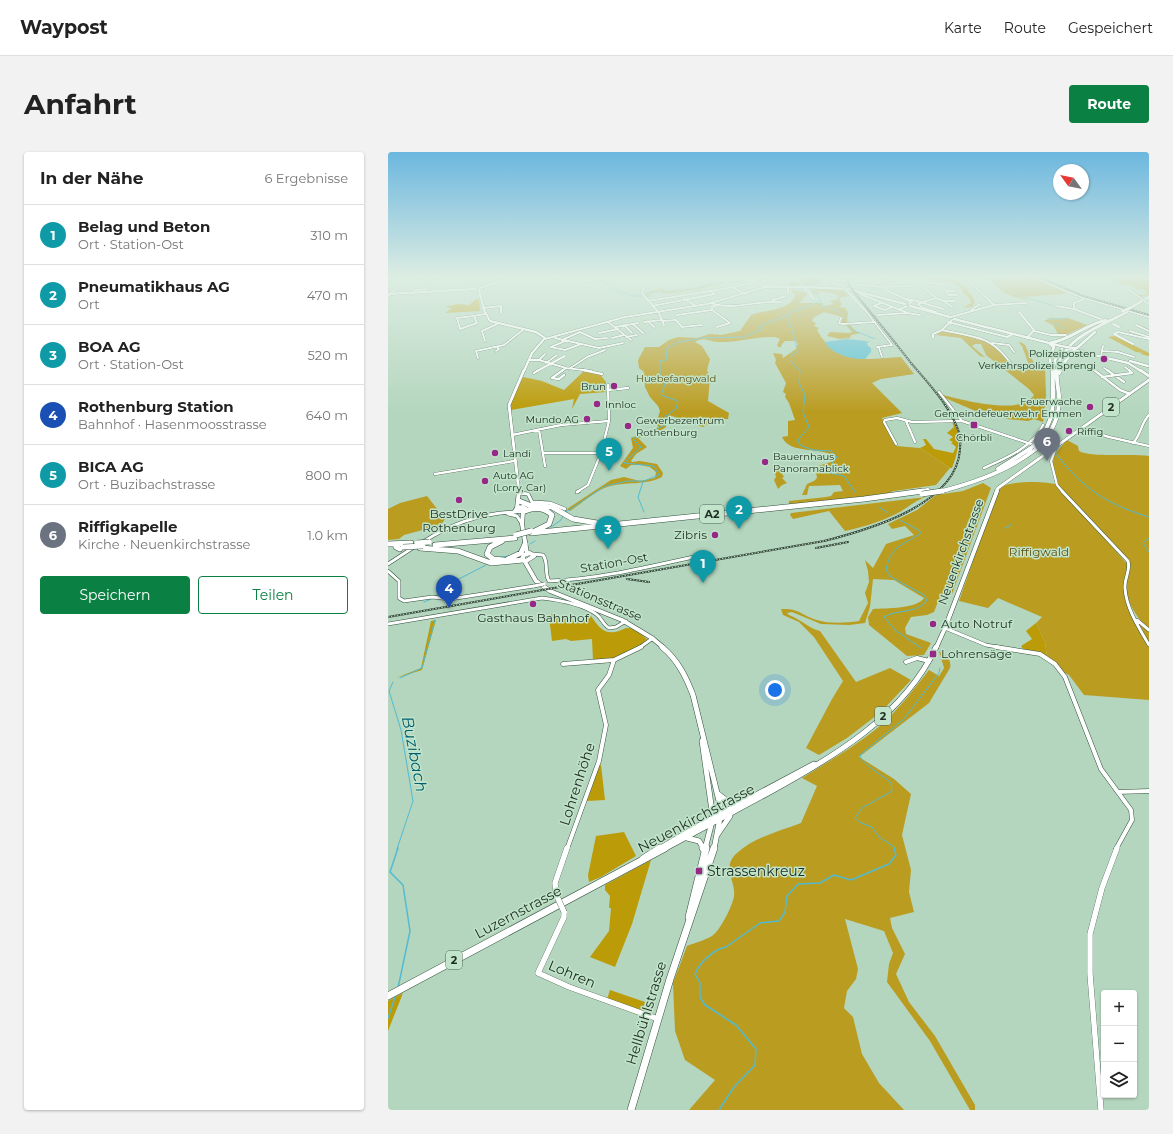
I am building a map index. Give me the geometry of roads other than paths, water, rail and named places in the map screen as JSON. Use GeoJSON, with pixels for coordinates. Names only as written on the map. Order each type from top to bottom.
{"type":"FeatureCollection","features":[{"type":"Feature","properties":{"kind":"highway"},"geometry":{"type":"LineString","coordinates":[[1052,379],[1050,372],[1050,360],[1059,345],[1081,330],[1102,322]]}},
{"type":"Feature","properties":{"kind":"highway","name":"A2"},"geometry":{"type":"LineString","coordinates":[[531,534],[922,494],[948,488],[997,473],[1016,464],[1049,427],[1054,414],[1055,402],[1052,379],[1053,366],[1061,350],[1076,337],[1103,322]]}},
{"type":"Feature","properties":{"kind":"highway","name":"A2"},"geometry":{"type":"LineString","coordinates":[[1031,446],[1043,446],[1052,433],[1058,420],[1060,405],[1057,367],[1065,351],[1080,338],[1110,322]]}},
{"type":"Feature","properties":{"kind":"highway"},"geometry":{"type":"LineString","coordinates":[[1073,348],[1111,322]]}},
{"type":"Feature","properties":{"kind":"highway"},"geometry":{"type":"LineString","coordinates":[[1050,344],[1059,345]]}},
{"type":"Feature","properties":{"kind":"highway"},"geometry":{"type":"LineString","coordinates":[[1050,344],[1059,345]]}},
{"type":"Feature","properties":{"kind":"highway"},"geometry":{"type":"LineString","coordinates":[[1073,348],[1087,352]]}},
{"type":"Feature","properties":{"kind":"highway"},"geometry":{"type":"LineString","coordinates":[[1059,391],[1059,374],[1061,367],[1072,354],[1082,352]]}},
{"type":"Feature","properties":{"kind":"highway","name":"A2"},"geometry":{"type":"LineString","coordinates":[[895,497],[928,490],[948,488]]}},
{"type":"Feature","properties":{"kind":"highway"},"geometry":{"type":"LineString","coordinates":[[519,501],[529,505],[554,508],[564,512],[577,521],[592,523],[644,521]]}},
{"type":"Feature","properties":{"kind":"highway","name":"A2"},"geometry":{"type":"LineString","coordinates":[[422,547],[644,521],[838,503]]}},
{"type":"Feature","properties":{"kind":"highway"},"geometry":{"type":"LineString","coordinates":[[524,509],[544,506]]}},
{"type":"Feature","properties":{"kind":"highway"},"geometry":{"type":"LineString","coordinates":[[524,509],[541,509],[549,511],[552,515],[552,521],[548,525],[531,534]]}},
{"type":"Feature","properties":{"kind":"highway"},"geometry":{"type":"LineString","coordinates":[[516,536],[495,544],[488,550],[487,554],[493,559],[524,557]]}},
{"type":"Feature","properties":{"kind":"highway","name":"A2"},"geometry":{"type":"LineString","coordinates":[[388,544],[516,536]]}},
{"type":"Feature","properties":{"kind":"highway"},"geometry":{"type":"LineString","coordinates":[[508,559],[521,553],[525,544]]}},
{"type":"Feature","properties":{"kind":"highway"},"geometry":{"type":"LineString","coordinates":[[388,547],[422,547],[458,551],[491,563],[524,557]]}},
{"type":"Feature","properties":{"kind":"main road"},"geometry":{"type":"LineString","coordinates":[[492,322],[542,334],[545,339],[532,353],[509,402],[514,461],[519,493],[519,501],[516,510],[524,509],[519,501]]}},
{"type":"Feature","properties":{"kind":"main road"},"geometry":{"type":"LineString","coordinates":[[962,322],[1050,344]]}},
{"type":"Feature","properties":{"kind":"main road"},"geometry":{"type":"LineString","coordinates":[[1059,345],[1073,348],[1082,352],[1127,362],[1148,375]]}},
{"type":"Feature","properties":{"kind":"main road"},"geometry":{"type":"LineString","coordinates":[[1087,352],[1148,366]]}},
{"type":"Feature","properties":{"kind":"main road"},"geometry":{"type":"LineString","coordinates":[[1137,368],[1139,365],[1148,366]]}},
{"type":"Feature","properties":{"kind":"main road","name":"Neuenkirchstrasse"},"geometry":{"type":"LineString","coordinates":[[638,862],[648,854],[732,813],[825,759],[852,742],[882,718],[911,687],[929,661],[945,628],[994,494],[1005,482],[1149,380]]}},
{"type":"Feature","properties":{"kind":"main road","name":"Stationsstrasse"},"geometry":{"type":"LineString","coordinates":[[524,509],[522,522],[525,544],[524,557],[537,582],[552,592],[626,621],[653,638],[672,656],[687,678],[696,707],[720,814]]}},
{"type":"Feature","properties":{"kind":"main road","name":"Stationsstrasse"},"geometry":{"type":"LineString","coordinates":[[516,510],[522,522]]}},
{"type":"Feature","properties":{"kind":"main road"},"geometry":{"type":"LineString","coordinates":[[524,557],[532,557]]}},
{"type":"Feature","properties":{"kind":"main road"},"geometry":{"type":"LineString","coordinates":[[524,557],[532,557]]}},
{"type":"Feature","properties":{"kind":"main road"},"geometry":{"type":"LineString","coordinates":[[529,568],[532,557]]}},
{"type":"Feature","properties":{"kind":"main road","name":"Stationsstrasse"},"geometry":{"type":"LineString","coordinates":[[702,737],[702,748],[715,821]]}},
{"type":"Feature","properties":{"kind":"main road","name":"Neuenkirchstrasse"},"geometry":{"type":"LineString","coordinates":[[720,814],[825,759]]}},
{"type":"Feature","properties":{"kind":"main road"},"geometry":{"type":"LineString","coordinates":[[716,793],[729,801],[744,801]]}},
{"type":"Feature","properties":{"kind":"main road"},"geometry":{"type":"LineString","coordinates":[[717,836],[732,813]]}},
{"type":"Feature","properties":{"kind":"main road","name":"Hellbühlstrasse"},"geometry":{"type":"LineString","coordinates":[[688,924],[690,904],[705,851],[715,821],[720,814]]}},
{"type":"Feature","properties":{"kind":"main road","name":"Neuenkirchstrasse"},"geometry":{"type":"LineString","coordinates":[[638,862],[651,857],[687,838],[715,821]]}},
{"type":"Feature","properties":{"kind":"main road","name":"Hellbühlstrasse"},"geometry":{"type":"LineString","coordinates":[[631,1110],[658,1019],[688,924],[697,903],[717,836],[715,821]]}},
{"type":"Feature","properties":{"kind":"main road"},"geometry":{"type":"LineString","coordinates":[[687,838],[699,841],[705,851]]}},
{"type":"Feature","properties":{"kind":"main road","name":"Luzernstrasse"},"geometry":{"type":"LineString","coordinates":[[388,996],[638,862]]}},
{"type":"Feature","properties":{"kind":"street"},"geometry":{"type":"LineString","coordinates":[[458,322],[460,329],[477,323],[477,322]]}},
{"type":"Feature","properties":{"kind":"street"},"geometry":{"type":"LineString","coordinates":[[545,339],[554,338],[608,322],[631,340]]}},
{"type":"Feature","properties":{"kind":"street"},"geometry":{"type":"LineString","coordinates":[[644,322],[652,322]]}},
{"type":"Feature","properties":{"kind":"street"},"geometry":{"type":"LineString","coordinates":[[648,322],[654,327]]}},
{"type":"Feature","properties":{"kind":"street"},"geometry":{"type":"LineString","coordinates":[[677,322],[682,327],[702,325]]}},
{"type":"Feature","properties":{"kind":"street"},"geometry":{"type":"LineString","coordinates":[[717,327],[730,323],[728,322]]}},
{"type":"Feature","properties":{"kind":"street"},"geometry":{"type":"LineString","coordinates":[[840,322],[841,324],[875,322],[892,345],[878,347],[882,357]]}},
{"type":"Feature","properties":{"kind":"street"},"geometry":{"type":"LineString","coordinates":[[933,338],[933,334],[942,330],[949,322]]}},
{"type":"Feature","properties":{"kind":"street"},"geometry":{"type":"LineString","coordinates":[[959,322],[1007,337],[1013,334]]}},
{"type":"Feature","properties":{"kind":"street"},"geometry":{"type":"LineString","coordinates":[[1027,322],[1034,331],[1050,335],[1066,335]]}},
{"type":"Feature","properties":{"kind":"street"},"geometry":{"type":"LineString","coordinates":[[599,333],[624,325],[638,323]]}},
{"type":"Feature","properties":{"kind":"street"},"geometry":{"type":"LineString","coordinates":[[485,341],[482,331],[497,324]]}},
{"type":"Feature","properties":{"kind":"street"},"geometry":{"type":"LineString","coordinates":[[633,324],[643,334]]}},
{"type":"Feature","properties":{"kind":"street"},"geometry":{"type":"LineString","coordinates":[[1114,324],[1119,327]]}},
{"type":"Feature","properties":{"kind":"street"},"geometry":{"type":"LineString","coordinates":[[624,325],[632,333]]}},
{"type":"Feature","properties":{"kind":"street"},"geometry":{"type":"LineString","coordinates":[[1136,325],[1149,330]]}},
{"type":"Feature","properties":{"kind":"street"},"geometry":{"type":"LineString","coordinates":[[478,358],[476,351],[507,344],[524,329]]}},
{"type":"Feature","properties":{"kind":"street"},"geometry":{"type":"LineString","coordinates":[[942,330],[978,336],[1003,352],[1014,368]]}},
{"type":"Feature","properties":{"kind":"street"},"geometry":{"type":"LineString","coordinates":[[1027,338],[1034,331]]}},
{"type":"Feature","properties":{"kind":"street"},"geometry":{"type":"LineString","coordinates":[[1130,331],[1149,338]]}},
{"type":"Feature","properties":{"kind":"street"},"geometry":{"type":"LineString","coordinates":[[562,340],[580,332],[595,339],[607,338]]}},
{"type":"Feature","properties":{"kind":"street"},"geometry":{"type":"LineString","coordinates":[[1133,344],[1114,334],[1118,332],[1149,338]]}},
{"type":"Feature","properties":{"kind":"street"},"geometry":{"type":"LineString","coordinates":[[612,338],[637,335]]}},
{"type":"Feature","properties":{"kind":"street"},"geometry":{"type":"LineString","coordinates":[[554,338],[600,348],[623,344]]}},
{"type":"Feature","properties":{"kind":"street"},"geometry":{"type":"LineString","coordinates":[[566,341],[551,347],[564,350],[581,344]]}},
{"type":"Feature","properties":{"kind":"street"},"geometry":{"type":"LineString","coordinates":[[991,343],[1009,345],[1014,352]]}},
{"type":"Feature","properties":{"kind":"street"},"geometry":{"type":"LineString","coordinates":[[1101,355],[1104,346]]}},
{"type":"Feature","properties":{"kind":"street"},"geometry":{"type":"LineString","coordinates":[[496,351],[499,349],[497,347]]}},
{"type":"Feature","properties":{"kind":"street"},"geometry":{"type":"LineString","coordinates":[[564,375],[559,379],[552,378],[587,357],[604,350]]}},
{"type":"Feature","properties":{"kind":"street"},"geometry":{"type":"LineString","coordinates":[[1103,351],[1120,352],[1134,357]]}},
{"type":"Feature","properties":{"kind":"street"},"geometry":{"type":"LineString","coordinates":[[539,360],[545,354]]}},
{"type":"Feature","properties":{"kind":"street"},"geometry":{"type":"LineString","coordinates":[[546,362],[557,355]]}},
{"type":"Feature","properties":{"kind":"street"},"geometry":{"type":"LineString","coordinates":[[534,373],[565,356]]}},
{"type":"Feature","properties":{"kind":"street"},"geometry":{"type":"LineString","coordinates":[[529,360],[539,360],[567,368],[602,374]]}},
{"type":"Feature","properties":{"kind":"street"},"geometry":{"type":"LineString","coordinates":[[1102,377],[1132,373],[1125,367]]}},
{"type":"Feature","properties":{"kind":"street"},"geometry":{"type":"LineString","coordinates":[[1104,368],[1124,382]]}},
{"type":"Feature","properties":{"kind":"street"},"geometry":{"type":"LineString","coordinates":[[1092,369],[1120,390],[1130,394]]}},
{"type":"Feature","properties":{"kind":"street"},"geometry":{"type":"LineString","coordinates":[[576,492],[588,485],[601,453],[609,421],[608,385]]}},
{"type":"Feature","properties":{"kind":"street"},"geometry":{"type":"LineString","coordinates":[[608,390],[628,388]]}},
{"type":"Feature","properties":{"kind":"street"},"geometry":{"type":"LineString","coordinates":[[939,392],[962,421]]}},
{"type":"Feature","properties":{"kind":"street"},"geometry":{"type":"LineString","coordinates":[[1133,443],[1141,435],[1143,423],[1148,416]]}},
{"type":"Feature","properties":{"kind":"street"},"geometry":{"type":"LineString","coordinates":[[896,444],[884,421],[898,418],[906,421],[962,421],[1031,446],[1043,446],[1049,450]]}},
{"type":"Feature","properties":{"kind":"street"},"geometry":{"type":"LineString","coordinates":[[512,435],[568,424],[609,421]]}},
{"type":"Feature","properties":{"kind":"street"},"geometry":{"type":"LineString","coordinates":[[906,421],[905,423],[915,442]]}},
{"type":"Feature","properties":{"kind":"street"},"geometry":{"type":"LineString","coordinates":[[984,468],[1031,446],[1043,425]]}},
{"type":"Feature","properties":{"kind":"street"},"geometry":{"type":"LineString","coordinates":[[1081,428],[1149,446]]}},
{"type":"Feature","properties":{"kind":"street"},"geometry":{"type":"LineString","coordinates":[[539,430],[545,466]]}},
{"type":"Feature","properties":{"kind":"street"},"geometry":{"type":"LineString","coordinates":[[1057,445],[1051,461],[1057,485],[1130,564],[1125,589],[1136,620],[1149,645]]}},
{"type":"Feature","properties":{"kind":"street"},"geometry":{"type":"LineString","coordinates":[[543,453],[601,453]]}},
{"type":"Feature","properties":{"kind":"street"},"geometry":{"type":"LineString","coordinates":[[435,474],[514,461]]}},
{"type":"Feature","properties":{"kind":"street"},"geometry":{"type":"LineString","coordinates":[[519,493],[528,494],[532,502],[550,503],[564,512]]}},
{"type":"Feature","properties":{"kind":"street"},"geometry":{"type":"LineString","coordinates":[[388,564],[448,526],[470,518],[516,510]]}},
{"type":"Feature","properties":{"kind":"street"},"geometry":{"type":"LineString","coordinates":[[493,514],[515,515],[522,522]]}},
{"type":"Feature","properties":{"kind":"street","name":"Station-Ost"},"geometry":{"type":"LineString","coordinates":[[549,580],[571,580],[616,573],[707,554]]}},
{"type":"Feature","properties":{"kind":"street"},"geometry":{"type":"LineString","coordinates":[[388,571],[399,581],[399,597],[401,600],[406,601],[432,597],[454,598],[544,584],[549,580],[547,578],[546,559],[544,556],[532,557]]}},
{"type":"Feature","properties":{"kind":"street"},"geometry":{"type":"LineString","coordinates":[[388,624],[542,598],[548,598],[596,614],[608,627],[615,627],[626,621]]}},
{"type":"Feature","properties":{"kind":"street"},"geometry":{"type":"LineString","coordinates":[[1136,620],[1149,630]]}},
{"type":"Feature","properties":{"kind":"street"},"geometry":{"type":"LineString","coordinates":[[945,628],[986,645],[1040,654],[1051,660],[1065,678],[1101,769],[1131,810],[1132,820],[1118,845],[1102,888],[1090,934],[1090,974],[1101,1110]]}},
{"type":"Feature","properties":{"kind":"street"},"geometry":{"type":"LineString","coordinates":[[563,664],[614,660],[636,650],[653,638]]}},
{"type":"Feature","properties":{"kind":"street"},"geometry":{"type":"LineString","coordinates":[[906,662],[917,658],[929,661]]}},
{"type":"Feature","properties":{"kind":"street","name":"Lohrenhöhe"},"geometry":{"type":"LineString","coordinates":[[564,912],[556,894],[555,884],[599,761],[606,725],[598,690],[608,675],[614,660]]}},
{"type":"Feature","properties":{"kind":"street"},"geometry":{"type":"LineString","coordinates":[[1118,792],[1149,791]]}},
{"type":"Feature","properties":{"kind":"street","name":"Lohren"},"geometry":{"type":"LineString","coordinates":[[564,912],[564,917],[538,974],[569,988],[658,1019]]}},
{"type":"Feature","properties":{"kind":"water"},"geometry":{"type":"Polygon","coordinates":[[[847,339],[866,341],[868,346],[871,348],[871,352],[865,359],[849,357],[832,350],[825,342],[847,339]]]}},
{"type":"Feature","properties":{"kind":"waterway","name":"Buzibach"},"geometry":{"type":"LineString","coordinates":[[700,338],[744,337],[761,330],[760,326],[771,322]]}},
{"type":"Feature","properties":{"kind":"waterway"},"geometry":{"type":"LineString","coordinates":[[789,322],[798,351],[792,355],[791,362],[800,370],[799,383],[805,395],[803,412],[809,427],[798,440],[800,445],[813,450],[831,451],[837,457],[832,463],[830,473],[844,476],[855,492]]}},
{"type":"Feature","properties":{"kind":"waterway"},"geometry":{"type":"LineString","coordinates":[[1054,323],[1062,327],[1062,329]]}},
{"type":"Feature","properties":{"kind":"waterway"},"geometry":{"type":"LineString","coordinates":[[847,325],[853,330],[875,339]]}},
{"type":"Feature","properties":{"kind":"waterway","name":"Buzibach"},"geometry":{"type":"LineString","coordinates":[[566,512],[605,486],[628,481],[644,481],[659,475],[654,466],[624,463],[641,447],[633,439],[665,425],[663,418],[676,409],[678,401],[661,395],[665,385],[660,376],[660,361],[666,360],[667,348],[678,342],[698,339]]}},
{"type":"Feature","properties":{"kind":"waterway"},"geometry":{"type":"LineString","coordinates":[[1056,454],[1076,477],[1097,494],[1120,507],[1149,517]]}},
{"type":"Feature","properties":{"kind":"waterway"},"geometry":{"type":"LineString","coordinates":[[643,482],[638,497],[644,512]]}},
{"type":"Feature","properties":{"kind":"waterway"},"geometry":{"type":"LineString","coordinates":[[879,507],[888,513]]}},
{"type":"Feature","properties":{"kind":"waterway","name":"Buzibach"},"geometry":{"type":"LineString","coordinates":[[551,527],[561,520],[563,516]]}},
{"type":"Feature","properties":{"kind":"waterway"},"geometry":{"type":"LineString","coordinates":[[900,520],[920,531],[920,534],[902,544],[894,551],[890,556],[886,570],[891,577],[924,595],[927,600],[923,604],[913,609],[884,617],[895,630],[921,648]]}},
{"type":"Feature","properties":{"kind":"waterway"},"geometry":{"type":"LineString","coordinates":[[1005,528],[1010,526],[1010,524]]}},
{"type":"Feature","properties":{"kind":"waterway"},"geometry":{"type":"LineString","coordinates":[[1149,538],[1143,543],[1149,552]]}},
{"type":"Feature","properties":{"kind":"waterway","name":"Buzibach"},"geometry":{"type":"LineString","coordinates":[[530,544],[535,541]]}},
{"type":"Feature","properties":{"kind":"waterway","name":"Buzibach"},"geometry":{"type":"LineString","coordinates":[[518,552],[522,546]]}},
{"type":"Feature","properties":{"kind":"waterway","name":"Buzibach"},"geometry":{"type":"LineString","coordinates":[[501,557],[509,556]]}},
{"type":"Feature","properties":{"kind":"waterway","name":"Buzibach"},"geometry":{"type":"LineString","coordinates":[[440,596],[455,581],[486,565]]}},
{"type":"Feature","properties":{"kind":"waterway","name":"Buzibach"},"geometry":{"type":"LineString","coordinates":[[435,596],[441,593]]}},
{"type":"Feature","properties":{"kind":"waterway"},"geometry":{"type":"LineString","coordinates":[[424,602],[431,599]]}},
{"type":"Feature","properties":{"kind":"waterway","name":"Buzibach"},"geometry":{"type":"LineString","coordinates":[[400,678],[422,668],[435,620]]}},
{"type":"Feature","properties":{"kind":"waterway"},"geometry":{"type":"LineString","coordinates":[[895,849],[878,836],[872,827],[861,823],[855,818],[862,808],[892,791],[891,783],[869,766],[860,755],[904,719],[939,673],[940,668]]}},
{"type":"Feature","properties":{"kind":"waterway","name":"Buzibach"},"geometry":{"type":"LineString","coordinates":[[393,682],[389,691],[401,730],[413,801],[397,849]]}},
{"type":"Feature","properties":{"kind":"waterway","name":"Buzibach"},"geometry":{"type":"LineString","coordinates":[[398,848],[390,872],[403,885],[410,931],[398,988]]}},
{"type":"Feature","properties":{"kind":"waterway"},"geometry":{"type":"LineString","coordinates":[[719,1110],[734,1087],[755,1065],[756,1049],[736,1025],[705,1005],[700,997],[700,983],[695,974],[700,965],[712,954],[721,948],[726,947],[760,923],[779,921],[785,912],[787,896],[798,884],[820,883],[834,875],[851,880],[889,864],[896,855],[894,848]]}},
{"type":"Feature","properties":{"kind":"waterway","name":"Buzibach"},"geometry":{"type":"LineString","coordinates":[[388,1018],[395,997]]}},
{"type":"Feature","properties":{"kind":"railway"},"geometry":{"type":"LineString","coordinates":[[388,617],[824,541],[885,522],[907,512],[927,500],[943,486],[955,469],[960,450],[960,435],[946,406],[878,322]]}},
{"type":"Feature","properties":{"kind":"railway"},"geometry":{"type":"LineString","coordinates":[[816,548],[848,542]]}},
{"type":"Feature","properties":{"kind":"railway"},"geometry":{"type":"LineString","coordinates":[[627,579],[649,582]]}},
{"type":"Feature","properties":{"kind":"place","name":"Polizeiposten Verkehrspolizei Sprengi"},"geometry":{"type":"Point","coordinates":[1104,359]}},
{"type":"Feature","properties":{"kind":"place","name":"Brun"},"geometry":{"type":"Point","coordinates":[614,386]}},
{"type":"Feature","properties":{"kind":"place","name":"Innloc"},"geometry":{"type":"Point","coordinates":[597,404]}},
{"type":"Feature","properties":{"kind":"place","name":"Feuerwache Gemeindefeuerwehr Emmen"},"geometry":{"type":"Point","coordinates":[1090,407]}},
{"type":"Feature","properties":{"kind":"place","name":"Mundo AG"},"geometry":{"type":"Point","coordinates":[587,419]}},
{"type":"Feature","properties":{"kind":"place","name":"Chörbli"},"geometry":{"type":"Point","coordinates":[974,425]}},
{"type":"Feature","properties":{"kind":"place","name":"Gewerbezentrum Rothenburg"},"geometry":{"type":"Point","coordinates":[628,426]}},
{"type":"Feature","properties":{"kind":"place","name":"Riffig"},"geometry":{"type":"Point","coordinates":[1069,431]}},
{"type":"Feature","properties":{"kind":"place","name":"Landi"},"geometry":{"type":"Point","coordinates":[495,453]}},
{"type":"Feature","properties":{"kind":"place","name":"Riffigkapelle"},"geometry":{"type":"Point","coordinates":[1047,461]}},
{"type":"Feature","properties":{"kind":"place","name":"Bauernhaus Panoramablick"},"geometry":{"type":"Point","coordinates":[765,462]}},
{"type":"Feature","properties":{"kind":"place","name":"BICA AG"},"geometry":{"type":"Point","coordinates":[609,471]}},
{"type":"Feature","properties":{"kind":"place","name":"Auto AG (Lorry, Car)"},"geometry":{"type":"Point","coordinates":[485,481]}},
{"type":"Feature","properties":{"kind":"place","name":"BestDrive Rothenburg"},"geometry":{"type":"Point","coordinates":[459,500]}},
{"type":"Feature","properties":{"kind":"place","name":"Pneumatikhaus AG"},"geometry":{"type":"Point","coordinates":[739,529]}},
{"type":"Feature","properties":{"kind":"place","name":"Zibris"},"geometry":{"type":"Point","coordinates":[715,535]}},
{"type":"Feature","properties":{"kind":"place","name":"BOA AG"},"geometry":{"type":"Point","coordinates":[608,549]}},
{"type":"Feature","properties":{"kind":"place","name":"Belag und Beton"},"geometry":{"type":"Point","coordinates":[703,583]}},
{"type":"Feature","properties":{"kind":"place","name":"Gasthaus Bahnhof"},"geometry":{"type":"Point","coordinates":[533,604]}},
{"type":"Feature","properties":{"kind":"place","name":"Rothenburg Station"},"geometry":{"type":"Point","coordinates":[449,608]}},
{"type":"Feature","properties":{"kind":"place","name":"Auto Notruf"},"geometry":{"type":"Point","coordinates":[933,624]}},
{"type":"Feature","properties":{"kind":"place","name":"Lohrensäge"},"geometry":{"type":"Point","coordinates":[933,654]}},
{"type":"Feature","properties":{"kind":"place","name":"Strassenkreuz"},"geometry":{"type":"Point","coordinates":[699,871]}},
{"type":"Feature","properties":{"kind":"park label","name":"Huebefangwald"},"geometry":{"type":"Point","coordinates":[676,378]}},
{"type":"Feature","properties":{"kind":"park label","name":"Riffigwald"},"geometry":{"type":"Point","coordinates":[1039,552]}}]}
